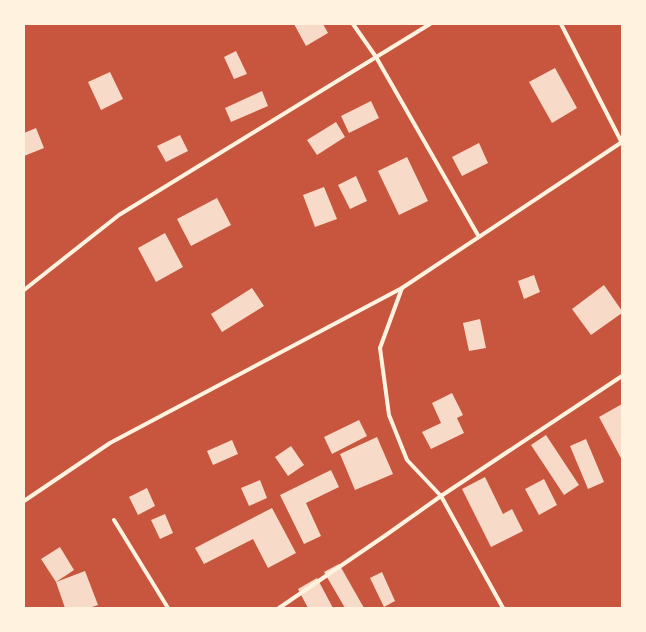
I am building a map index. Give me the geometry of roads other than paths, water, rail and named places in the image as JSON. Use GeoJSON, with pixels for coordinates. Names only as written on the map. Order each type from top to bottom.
{"type":"FeatureCollection","features":[{"type":"Feature","properties":{"kind":"street"},"geometry":{"type":"LineString","coordinates":[[353,24],[376,57],[480,237]]}},
{"type":"Feature","properties":{"kind":"street"},"geometry":{"type":"LineString","coordinates":[[24,290],[119,215],[430,24]]}},
{"type":"Feature","properties":{"kind":"street"},"geometry":{"type":"LineString","coordinates":[[24,501],[110,443],[402,288],[622,142],[561,24]]}},
{"type":"Feature","properties":{"kind":"street"},"geometry":{"type":"LineString","coordinates":[[402,288],[380,348],[389,416],[407,460],[441,496],[503,608]]}},
{"type":"Feature","properties":{"kind":"street"},"geometry":{"type":"LineString","coordinates":[[278,608],[441,496],[622,376]]}},
{"type":"Feature","properties":{"kind":"street"},"geometry":{"type":"LineString","coordinates":[[114,520],[168,608]]}}]}
